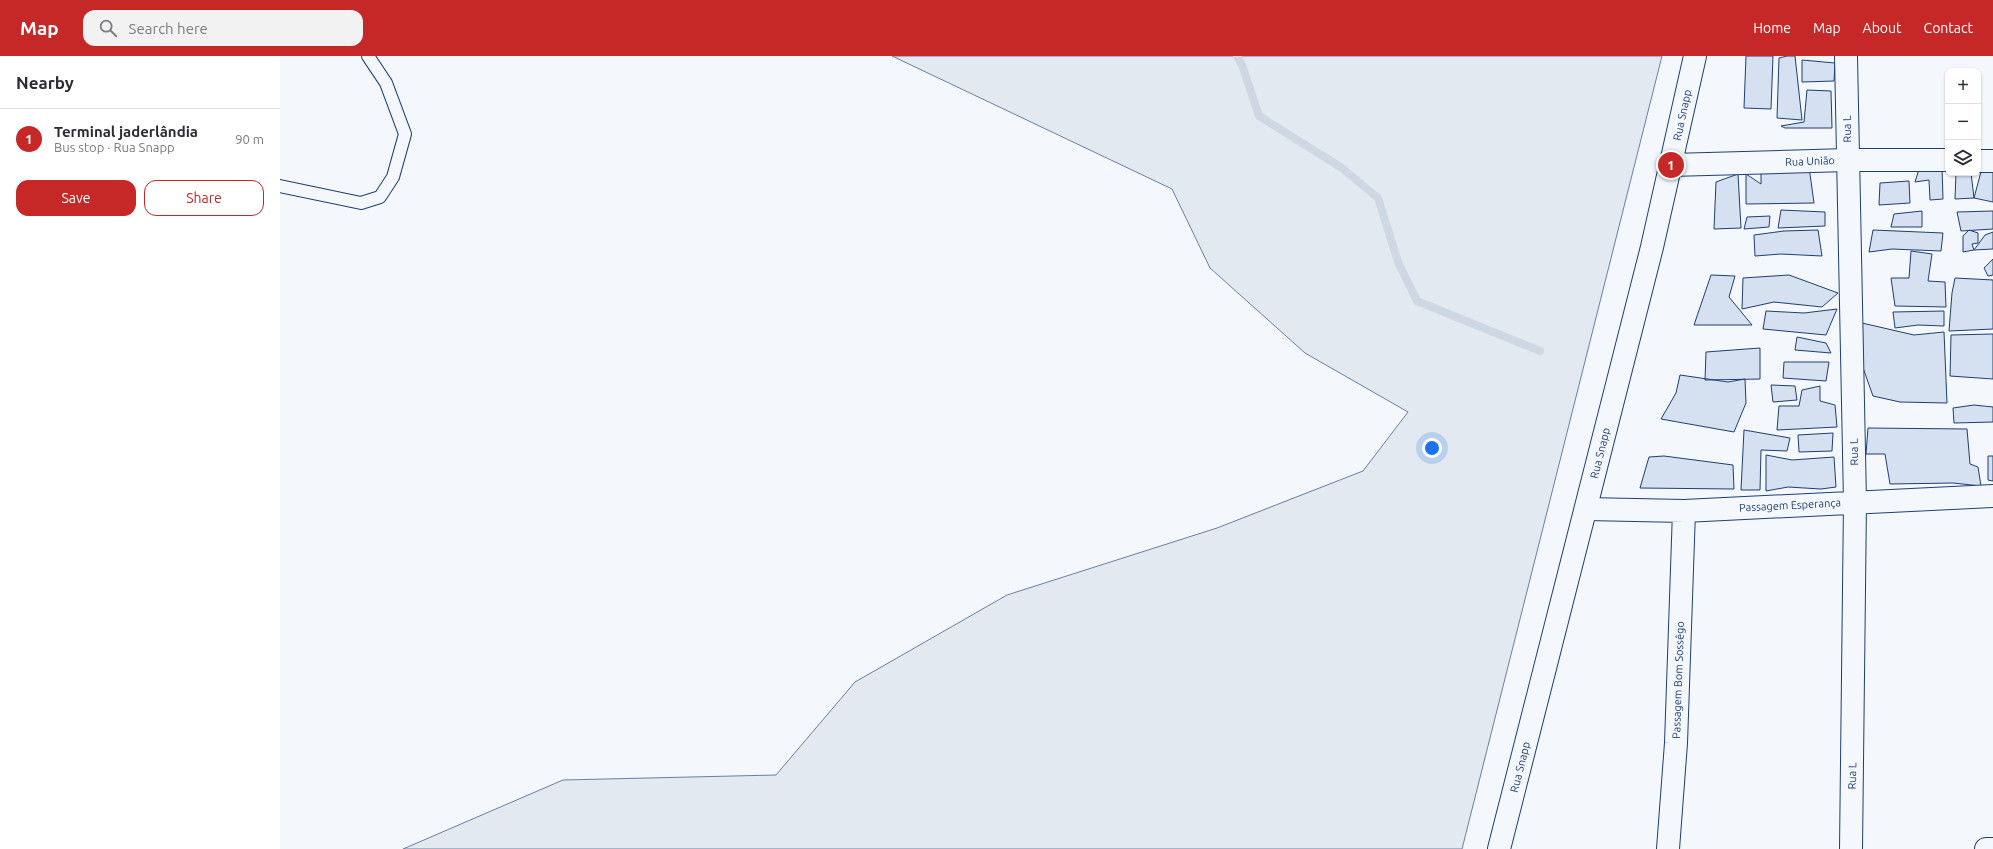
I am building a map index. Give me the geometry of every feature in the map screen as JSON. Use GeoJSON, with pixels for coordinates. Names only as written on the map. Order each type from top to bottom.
{"type":"FeatureCollection","features":[{"type":"Feature","properties":{"kind":"street","name":"Rua Snapp"},"geometry":{"type":"LineString","coordinates":[[1499,849],[1586,509],[1671,165],[1695,56]]}},
{"type":"Feature","properties":{"kind":"street","name":"Rua L"},"geometry":{"type":"LineString","coordinates":[[1846,56],[1855,502],[1851,849]]}},
{"type":"Feature","properties":{"kind":"street","name":"Rua União"},"geometry":{"type":"LineString","coordinates":[[1671,165],[1848,160],[1945,160]]}},
{"type":"Feature","properties":{"kind":"street"},"geometry":{"type":"LineString","coordinates":[[1981,161],[1993,161]]}},
{"type":"Feature","properties":{"kind":"street","name":"Passagem Esperança"},"geometry":{"type":"LineString","coordinates":[[1586,509],[1684,511],[1993,496]]}},
{"type":"Feature","properties":{"kind":"street","name":"Passagem Bom Sossêgo"},"geometry":{"type":"LineString","coordinates":[[1668,849],[1676,743],[1684,511]]}},
{"type":"Feature","properties":{"kind":"street"},"geometry":{"type":"LineString","coordinates":[[1986,849],[1993,849]]}},
{"type":"Feature","properties":{"kind":"lane"},"geometry":{"type":"LineString","coordinates":[[280,186],[361,203],[380,197],[393,177],[405,134],[386,82],[368,56]]}},
{"type":"Feature","properties":{"kind":"shaded area"},"geometry":{"type":"Polygon","coordinates":[[[892,56],[1662,56],[1462,849],[403,849],[563,780],[776,775],[855,682],[1007,595],[1217,528],[1363,471],[1408,412],[1305,353],[1210,268],[1172,189],[892,56]]]}},
{"type":"Feature","properties":{"kind":"building"},"geometry":{"type":"Polygon","coordinates":[[[1746,56],[1773,56],[1771,109],[1744,108],[1746,56]]]}},
{"type":"Feature","properties":{"kind":"building"},"geometry":{"type":"Polygon","coordinates":[[[1795,56],[1802,120],[1777,118],[1779,58],[1795,56]]]}},
{"type":"Feature","properties":{"kind":"building"},"geometry":{"type":"Polygon","coordinates":[[[1802,60],[1835,63],[1834,81],[1802,82],[1802,60]]]}},
{"type":"Feature","properties":{"kind":"building"},"geometry":{"type":"Polygon","coordinates":[[[1807,90],[1831,91],[1832,128],[1785,128],[1781,126],[1804,122],[1807,90]]]}},
{"type":"Feature","properties":{"kind":"building"},"geometry":{"type":"Polygon","coordinates":[[[1920,166],[1942,167],[1943,199],[1930,200],[1929,180],[1915,182],[1920,166]]]}},
{"type":"Feature","properties":{"kind":"building"},"geometry":{"type":"Polygon","coordinates":[[[1809,167],[1814,203],[1746,204],[1746,174],[1761,184],[1761,170],[1809,167]]]}},
{"type":"Feature","properties":{"kind":"building"},"geometry":{"type":"Polygon","coordinates":[[[1982,168],[1993,171],[1993,202],[1974,198],[1982,168]]]}},
{"type":"Feature","properties":{"kind":"building"},"geometry":{"type":"Polygon","coordinates":[[[1738,174],[1741,228],[1714,229],[1716,182],[1738,174]]]}},
{"type":"Feature","properties":{"kind":"building"},"geometry":{"type":"Polygon","coordinates":[[[1956,176],[1971,176],[1974,198],[1955,199],[1956,176]]]}},
{"type":"Feature","properties":{"kind":"building"},"geometry":{"type":"Polygon","coordinates":[[[1909,181],[1910,203],[1879,205],[1880,183],[1909,181]]]}},
{"type":"Feature","properties":{"kind":"building"},"geometry":{"type":"Polygon","coordinates":[[[1781,210],[1825,212],[1825,226],[1778,228],[1781,210]]]}},
{"type":"Feature","properties":{"kind":"building"},"geometry":{"type":"Polygon","coordinates":[[[1922,211],[1922,227],[1891,227],[1894,214],[1922,211]]]}},
{"type":"Feature","properties":{"kind":"building"},"geometry":{"type":"Polygon","coordinates":[[[1993,211],[1993,229],[1961,231],[1957,212],[1993,211]]]}},
{"type":"Feature","properties":{"kind":"building"},"geometry":{"type":"Polygon","coordinates":[[[1770,216],[1769,227],[1744,229],[1747,217],[1770,216]]]}},
{"type":"Feature","properties":{"kind":"building"},"geometry":{"type":"Polygon","coordinates":[[[1818,230],[1822,256],[1781,254],[1755,256],[1754,235],[1784,231],[1818,230]]]}},
{"type":"Feature","properties":{"kind":"building"},"geometry":{"type":"Polygon","coordinates":[[[1873,230],[1943,233],[1941,251],[1892,249],[1869,252],[1873,230]]]}},
{"type":"Feature","properties":{"kind":"building"},"geometry":{"type":"Polygon","coordinates":[[[1969,230],[1978,233],[1978,243],[1972,244],[1974,250],[1963,252],[1963,236],[1969,230]]]}},
{"type":"Feature","properties":{"kind":"building"},"geometry":{"type":"Polygon","coordinates":[[[1993,232],[1993,249],[1974,250],[1985,235],[1993,232]]]}},
{"type":"Feature","properties":{"kind":"building"},"geometry":{"type":"Polygon","coordinates":[[[1911,251],[1932,254],[1928,281],[1945,282],[1946,307],[1895,306],[1891,278],[1909,278],[1911,251]]]}},
{"type":"Feature","properties":{"kind":"building"},"geometry":{"type":"Polygon","coordinates":[[[1993,259],[1993,275],[1988,276],[1984,268],[1993,259]]]}},
{"type":"Feature","properties":{"kind":"building"},"geometry":{"type":"Polygon","coordinates":[[[1711,275],[1735,276],[1729,297],[1752,325],[1694,325],[1711,275]]]}},
{"type":"Feature","properties":{"kind":"building"},"geometry":{"type":"Polygon","coordinates":[[[1789,275],[1838,293],[1822,307],[1774,302],[1742,309],[1743,278],[1789,275]]]}},
{"type":"Feature","properties":{"kind":"building"},"geometry":{"type":"Polygon","coordinates":[[[1955,278],[1993,280],[1993,329],[1949,331],[1952,293],[1955,278]]]}},
{"type":"Feature","properties":{"kind":"building"},"geometry":{"type":"Polygon","coordinates":[[[1837,309],[1826,335],[1763,329],[1766,311],[1804,313],[1837,309]]]}},
{"type":"Feature","properties":{"kind":"building"},"geometry":{"type":"Polygon","coordinates":[[[1944,311],[1944,326],[1918,325],[1895,328],[1893,312],[1944,311]]]}},
{"type":"Feature","properties":{"kind":"building"},"geometry":{"type":"Polygon","coordinates":[[[1862,323],[1914,335],[1944,332],[1947,403],[1900,402],[1873,396],[1862,365],[1862,323]]]}},
{"type":"Feature","properties":{"kind":"building"},"geometry":{"type":"Polygon","coordinates":[[[1993,334],[1993,379],[1950,376],[1951,335],[1993,334]]]}},
{"type":"Feature","properties":{"kind":"building"},"geometry":{"type":"Polygon","coordinates":[[[1797,337],[1826,343],[1831,353],[1795,350],[1797,337]]]}},
{"type":"Feature","properties":{"kind":"building"},"geometry":{"type":"Polygon","coordinates":[[[1760,348],[1760,379],[1705,380],[1706,352],[1760,348]]]}},
{"type":"Feature","properties":{"kind":"building"},"geometry":{"type":"Polygon","coordinates":[[[1784,362],[1829,362],[1826,381],[1783,378],[1784,362]]]}},
{"type":"Feature","properties":{"kind":"building"},"geometry":{"type":"Polygon","coordinates":[[[1680,375],[1728,382],[1745,379],[1746,403],[1734,432],[1661,419],[1676,393],[1680,375]]]}},
{"type":"Feature","properties":{"kind":"building"},"geometry":{"type":"Polygon","coordinates":[[[1771,385],[1795,386],[1797,400],[1773,402],[1771,385]]]}},
{"type":"Feature","properties":{"kind":"building"},"geometry":{"type":"Polygon","coordinates":[[[1820,386],[1820,401],[1835,405],[1837,427],[1777,430],[1779,406],[1799,406],[1802,390],[1820,386]]]}},
{"type":"Feature","properties":{"kind":"building"},"geometry":{"type":"Polygon","coordinates":[[[1974,405],[1993,407],[1993,422],[1954,423],[1953,408],[1974,405]]]}},
{"type":"Feature","properties":{"kind":"building"},"geometry":{"type":"Polygon","coordinates":[[[1868,428],[1967,429],[1970,464],[1978,467],[1981,486],[1953,483],[1890,484],[1885,454],[1866,454],[1868,428]]]}},
{"type":"Feature","properties":{"kind":"building"},"geometry":{"type":"Polygon","coordinates":[[[1744,430],[1790,438],[1787,451],[1761,450],[1760,490],[1741,490],[1744,430]]]}},
{"type":"Feature","properties":{"kind":"building"},"geometry":{"type":"Polygon","coordinates":[[[1833,433],[1832,451],[1799,452],[1798,435],[1833,433]]]}},
{"type":"Feature","properties":{"kind":"building"},"geometry":{"type":"Polygon","coordinates":[[[1766,455],[1792,460],[1834,457],[1836,487],[1821,489],[1788,487],[1766,491],[1766,455]]]}},
{"type":"Feature","properties":{"kind":"building"},"geometry":{"type":"Polygon","coordinates":[[[1664,456],[1733,465],[1734,489],[1640,488],[1649,457],[1664,456]]]}},
{"type":"Feature","properties":{"kind":"building"},"geometry":{"type":"Polygon","coordinates":[[[1988,456],[1993,456],[1993,481],[1988,480],[1988,456]]]}},
{"type":"Feature","properties":{"kind":"waterway"},"geometry":{"type":"LineString","coordinates":[[1237,56],[1242,65],[1259,116],[1342,168],[1378,198],[1398,262],[1417,301],[1540,351]]}},
{"type":"Feature","properties":{"kind":"place","name":"Terminal jaderlândia"},"geometry":{"type":"Point","coordinates":[1671,165]}}]}
